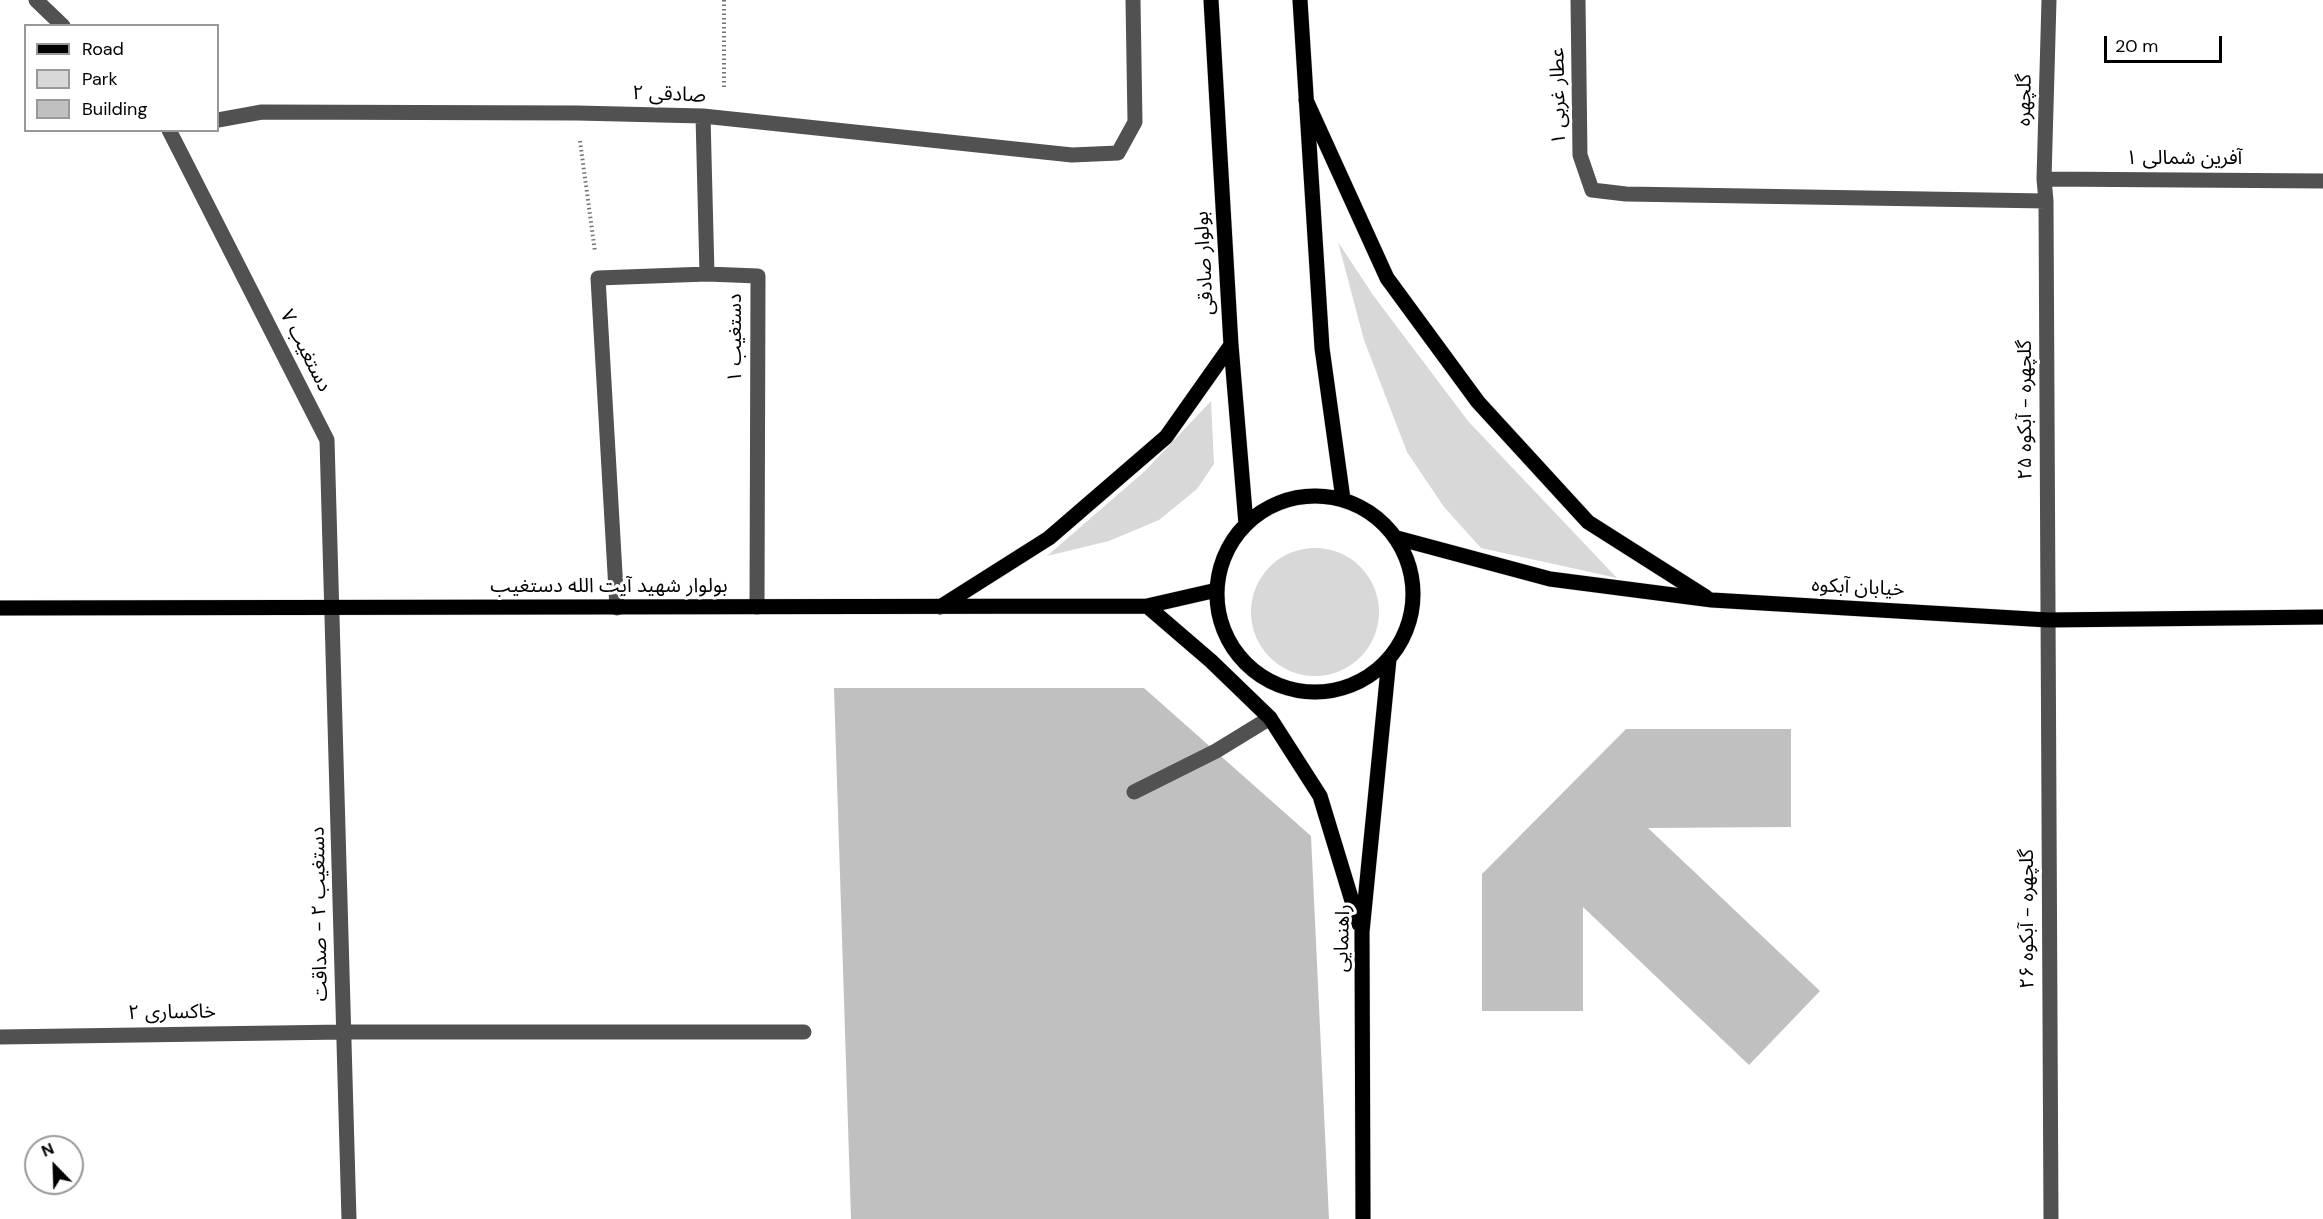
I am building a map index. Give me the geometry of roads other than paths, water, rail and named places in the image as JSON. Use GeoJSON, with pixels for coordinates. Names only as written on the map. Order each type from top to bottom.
{"type":"FeatureCollection","features":[{"type":"Feature","properties":{"kind":"main road","name":"بولوار صادقی"},"geometry":{"type":"LineString","coordinates":[[1211,0],[1230,345],[1246,524]]}},
{"type":"Feature","properties":{"kind":"main road"},"geometry":{"type":"LineString","coordinates":[[1300,0],[1322,348],[1342,499]]}},
{"type":"Feature","properties":{"kind":"main road"},"geometry":{"type":"LineString","coordinates":[[1306,100],[1388,278],[1478,402],[1588,522],[1712,600]]}},
{"type":"Feature","properties":{"kind":"main road"},"geometry":{"type":"LineString","coordinates":[[940,607],[1049,538],[1166,437],[1230,345]]}},
{"type":"Feature","properties":{"kind":"main road"},"geometry":{"type":"LineString","coordinates":[[1317,496],[1342,499],[1373,514],[1396,538],[1412,567],[1416,601],[1408,632],[1389,659],[1366,679],[1337,691],[1307,693],[1278,686],[1251,670],[1232,647],[1220,620],[1217,590],[1221,565],[1230,543],[1246,524],[1266,509],[1291,498],[1317,496]]}},
{"type":"Feature","properties":{"kind":"main road","name":"خیابان آبکوه"},"geometry":{"type":"LineString","coordinates":[[1396,538],[1550,579],[1712,600],[2048,620],[2323,616]]}},
{"type":"Feature","properties":{"kind":"main road","name":"بولوار شهید آیت الله دستغیب"},"geometry":{"type":"LineString","coordinates":[[0,608],[1147,606],[1217,590]]}},
{"type":"Feature","properties":{"kind":"main road"},"geometry":{"type":"LineString","coordinates":[[1147,606],[1270,718],[1320,796],[1362,932]]}},
{"type":"Feature","properties":{"kind":"main road","name":"راهنمایی"},"geometry":{"type":"LineString","coordinates":[[1363,1219],[1362,932],[1389,659]]}},
{"type":"Feature","properties":{"kind":"street"},"geometry":{"type":"LineString","coordinates":[[36,0],[61,24]]}},
{"type":"Feature","properties":{"kind":"street","name":"صادقی ۲"},"geometry":{"type":"LineString","coordinates":[[219,120],[262,112],[577,113],[703,116],[1072,156],[1118,153],[1135,122],[1133,0]]}},
{"type":"Feature","properties":{"kind":"street","name":"عطار غربی ۱"},"geometry":{"type":"LineString","coordinates":[[1578,0],[1580,156],[1592,190],[1626,194],[2046,201]]}},
{"type":"Feature","properties":{"kind":"street","name":"گلچهره"},"geometry":{"type":"LineString","coordinates":[[2046,201],[2044,179],[2049,0]]}},
{"type":"Feature","properties":{"kind":"street","name":"دستغیب ۱"},"geometry":{"type":"LineString","coordinates":[[703,116],[707,274],[758,276],[757,608]]}},
{"type":"Feature","properties":{"kind":"street","name":"دستغیب ۷"},"geometry":{"type":"LineString","coordinates":[[170,132],[327,440],[333,608]]}},
{"type":"Feature","properties":{"kind":"street","name":"آفرين شمالى ١"},"geometry":{"type":"LineString","coordinates":[[2044,179],[2323,181]]}},
{"type":"Feature","properties":{"kind":"street","name":"گلچهره - آبکوه ۲۵"},"geometry":{"type":"LineString","coordinates":[[2046,201],[2048,620]]}},
{"type":"Feature","properties":{"kind":"street"},"geometry":{"type":"LineString","coordinates":[[617,608],[598,278],[707,274]]}},
{"type":"Feature","properties":{"kind":"street","name":"دستغیب ۲ - صداقت"},"geometry":{"type":"LineString","coordinates":[[333,608],[349,1219]]}},
{"type":"Feature","properties":{"kind":"street","name":"گلچهره - آبکوه ۲۶"},"geometry":{"type":"LineString","coordinates":[[2048,620],[2051,1219]]}},
{"type":"Feature","properties":{"kind":"street"},"geometry":{"type":"LineString","coordinates":[[1134,792],[1216,751],[1270,718]]}},
{"type":"Feature","properties":{"kind":"street","name":"خاکساری ۲"},"geometry":{"type":"LineString","coordinates":[[0,1037],[344,1032],[804,1032]]}}]}
